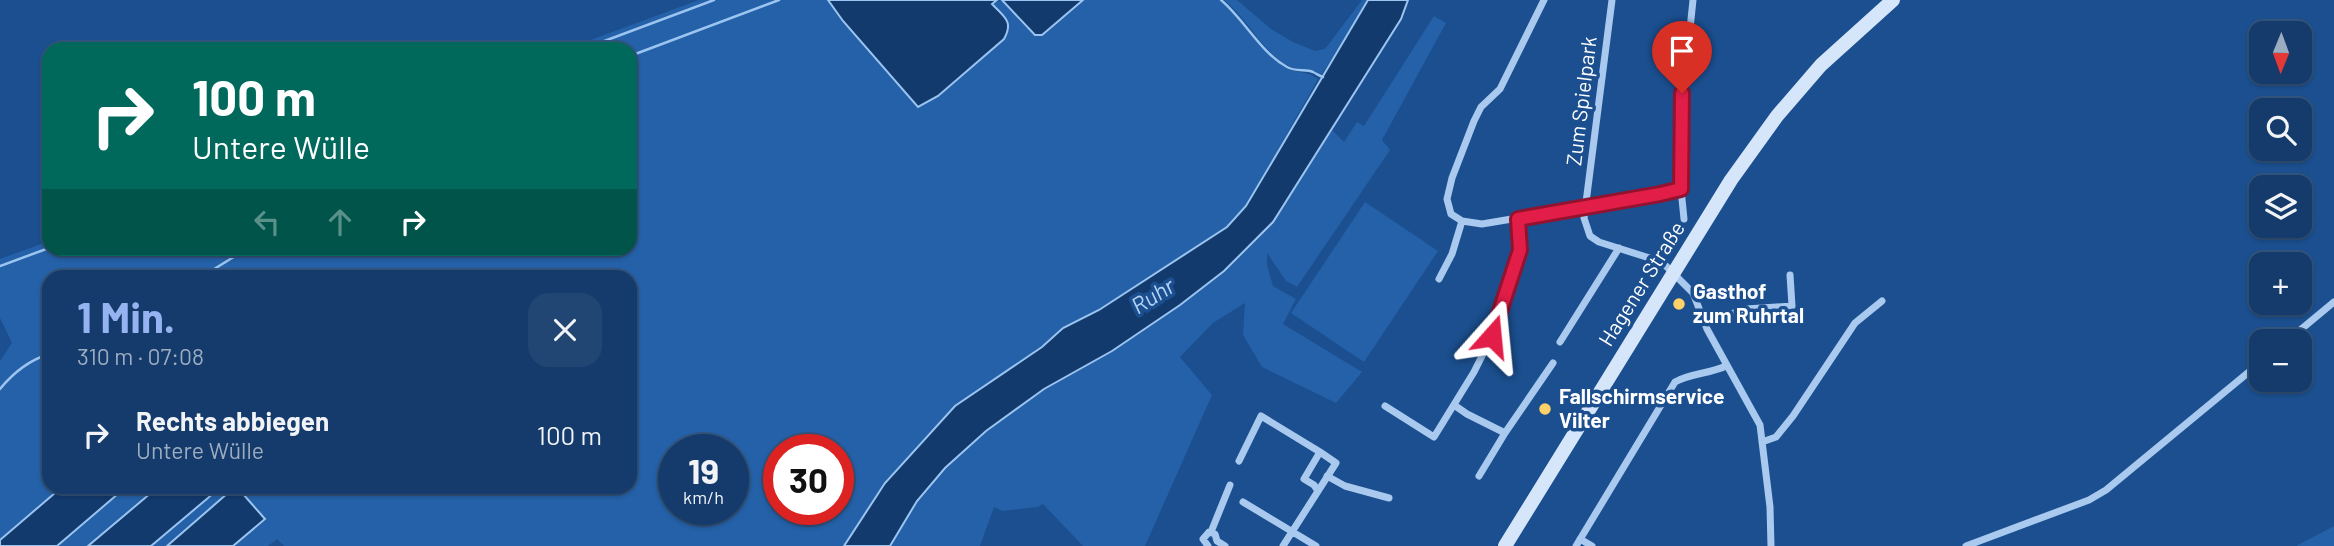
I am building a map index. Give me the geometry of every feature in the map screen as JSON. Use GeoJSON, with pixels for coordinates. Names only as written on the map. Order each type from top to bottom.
{"type":"FeatureCollection","features":[{"type":"Feature","properties":{"kind":"main road","name":"Hagener Straße"},"geometry":{"type":"LineString","coordinates":[[1506,546],[1731,180],[1791,99],[1850,36],[1893,0]]}},
{"type":"Feature","properties":{"kind":"street"},"geometry":{"type":"LineString","coordinates":[[1544,0],[1500,89],[1481,107],[1474,121],[1452,178],[1447,199],[1451,214],[1462,221],[1482,223],[1518,219],[1681,189]]}},
{"type":"Feature","properties":{"kind":"street","name":"Zum Spielpark"},"geometry":{"type":"LineString","coordinates":[[1586,207],[1612,0]]}},
{"type":"Feature","properties":{"kind":"street"},"geometry":{"type":"LineString","coordinates":[[1684,219],[1681,189],[1682,93],[1693,0]]}},
{"type":"Feature","properties":{"kind":"street"},"geometry":{"type":"LineString","coordinates":[[1586,207],[1584,218],[1590,236],[1599,242],[1662,262],[1693,293],[1726,366],[1759,425],[1770,507],[1771,546]]}},
{"type":"Feature","properties":{"kind":"street"},"geometry":{"type":"LineString","coordinates":[[1385,406],[1433,437],[1474,372],[1492,336],[1520,250],[1518,219]]}},
{"type":"Feature","properties":{"kind":"street"},"geometry":{"type":"LineString","coordinates":[[1439,279],[1452,254],[1462,221]]}},
{"type":"Feature","properties":{"kind":"street"},"geometry":{"type":"LineString","coordinates":[[1560,342],[1619,248]]}},
{"type":"Feature","properties":{"kind":"street"},"geometry":{"type":"LineString","coordinates":[[1705,322],[1746,309],[1792,306],[1790,275]]}},
{"type":"Feature","properties":{"kind":"street"},"geometry":{"type":"LineString","coordinates":[[1762,442],[1776,438],[1855,323],[1882,301]]}},
{"type":"Feature","properties":{"kind":"street"},"geometry":{"type":"LineString","coordinates":[[2301,329],[2334,302]]}},
{"type":"Feature","properties":{"kind":"street"},"geometry":{"type":"LineString","coordinates":[[1479,476],[1553,363]]}},
{"type":"Feature","properties":{"kind":"street"},"geometry":{"type":"LineString","coordinates":[[1592,546],[1578,543],[1675,382],[1687,375],[1713,372],[1726,366]]}},
{"type":"Feature","properties":{"kind":"street"},"geometry":{"type":"LineString","coordinates":[[1966,546],[2089,500],[2106,490],[2249,372]]}},
{"type":"Feature","properties":{"kind":"street"},"geometry":{"type":"LineString","coordinates":[[1454,405],[1505,433]]}},
{"type":"Feature","properties":{"kind":"street"},"geometry":{"type":"LineString","coordinates":[[1239,461],[1261,416],[1336,463],[1283,546]]}},
{"type":"Feature","properties":{"kind":"street"},"geometry":{"type":"LineString","coordinates":[[1318,491],[1304,479],[1320,452]]}},
{"type":"Feature","properties":{"kind":"street"},"geometry":{"type":"LineString","coordinates":[[1327,476],[1345,486],[1389,498]]}},
{"type":"Feature","properties":{"kind":"street"},"geometry":{"type":"LineString","coordinates":[[1225,546],[1210,545],[1203,537],[1211,532],[1230,485]]}},
{"type":"Feature","properties":{"kind":"street"},"geometry":{"type":"LineString","coordinates":[[1243,502],[1316,546]]}},
{"type":"Feature","properties":{"kind":"street"},"geometry":{"type":"LineString","coordinates":[[1210,545],[1216,536],[1211,532]]}},
{"type":"Feature","properties":{"kind":"shaded area"},"geometry":{"type":"Polygon","coordinates":[[[699,0],[828,0],[918,107],[938,95],[1004,39],[992,4],[1002,0],[1036,35],[1042,35],[1083,0],[1219,0],[1281,65],[1318,79],[1246,206],[1227,227],[1099,310],[1063,328],[885,483],[844,546],[284,546],[277,539],[268,546],[233,546],[264,519],[243,494],[637,494],[637,270],[42,270],[42,494],[54,494],[0,540],[0,361],[12,343],[0,318],[0,259],[42,244],[42,256],[637,256],[637,42],[585,42],[699,0]]]}},
{"type":"Feature","properties":{"kind":"shaded area"},"geometry":{"type":"Polygon","coordinates":[[[1224,0],[1237,0],[1271,29],[1315,51],[1325,49],[1362,0],[1368,0],[1322,74],[1285,64],[1224,0]]]}},
{"type":"Feature","properties":{"kind":"shaded area"},"geometry":{"type":"Polygon","coordinates":[[[1434,16],[1446,23],[1382,140],[1390,150],[1297,287],[1286,281],[1267,253],[1267,265],[1273,286],[1296,299],[1283,324],[1362,372],[1336,403],[1262,367],[1243,335],[1245,303],[1213,323],[1180,357],[1212,395],[1145,546],[1083,546],[1043,504],[1038,507],[1002,511],[994,507],[980,546],[890,546],[917,501],[945,468],[986,431],[1044,389],[1137,335],[1224,271],[1273,222],[1332,130],[1344,142],[1357,122],[1364,126],[1434,16]]]}},
{"type":"Feature","properties":{"kind":"shaded area"},"geometry":{"type":"Polygon","coordinates":[[[1365,202],[1438,251],[1364,362],[1291,313],[1365,202]]]}},
{"type":"Feature","properties":{"kind":"shaded area"},"geometry":{"type":"Polygon","coordinates":[[[118,494],[150,494],[88,546],[57,546],[118,494]]]}},
{"type":"Feature","properties":{"kind":"shaded area"},"geometry":{"type":"Polygon","coordinates":[[[213,494],[228,494],[167,546],[151,546],[213,494]]]}},
{"type":"Feature","properties":{"kind":"shaded area"},"geometry":{"type":"Polygon","coordinates":[[[2334,526],[2334,546],[2296,546],[2334,526]]]}},
{"type":"Feature","properties":{"kind":"water"},"geometry":{"type":"Polygon","coordinates":[[[828,0],[997,0],[992,4],[1004,16],[1008,28],[1004,39],[938,96],[918,107],[828,0]]]}},
{"type":"Feature","properties":{"kind":"water"},"geometry":{"type":"Polygon","coordinates":[[[1002,0],[1083,0],[1042,35],[1035,35],[1002,0]]]}},
{"type":"Feature","properties":{"kind":"water","name":"Ruhr"},"geometry":{"type":"Polygon","coordinates":[[[1368,0],[1408,0],[1401,19],[1273,222],[1224,271],[1180,305],[1112,351],[1044,389],[986,431],[945,468],[917,501],[890,546],[844,546],[885,483],[955,406],[1042,347],[1063,328],[1099,310],[1227,227],[1246,206],[1368,0]]]}},
{"type":"Feature","properties":{"kind":"water"},"geometry":{"type":"Polygon","coordinates":[[[54,494],[118,494],[57,546],[0,546],[0,540],[54,494]]]}},
{"type":"Feature","properties":{"kind":"water"},"geometry":{"type":"Polygon","coordinates":[[[150,494],[213,494],[151,546],[88,546],[150,494]]]}},
{"type":"Feature","properties":{"kind":"water"},"geometry":{"type":"Polygon","coordinates":[[[227,494],[243,494],[265,519],[233,546],[167,546],[227,494]]]}},
{"type":"Feature","properties":{"kind":"waterway"},"geometry":{"type":"LineString","coordinates":[[602,42],[714,0]]}},
{"type":"Feature","properties":{"kind":"waterway"},"geometry":{"type":"LineString","coordinates":[[637,53],[779,0]]}},
{"type":"Feature","properties":{"kind":"waterway"},"geometry":{"type":"LineString","coordinates":[[1221,0],[1278,61],[1290,69],[1310,71],[1323,77]]}},
{"type":"Feature","properties":{"kind":"waterway"},"geometry":{"type":"LineString","coordinates":[[0,266],[42,251]]}},
{"type":"Feature","properties":{"kind":"waterway"},"geometry":{"type":"LineString","coordinates":[[213,270],[235,256]]}},
{"type":"Feature","properties":{"kind":"waterway"},"geometry":{"type":"LineString","coordinates":[[0,389],[22,368],[42,357]]}},
{"type":"Feature","properties":{"kind":"place","name":"Gasthof zum Ruhrtal"},"geometry":{"type":"Point","coordinates":[1679,304]}},
{"type":"Feature","properties":{"kind":"place","name":"Fallschirmservice Vilter"},"geometry":{"type":"Point","coordinates":[1545,409]}},
{"type":"Feature","properties":{"kind":"route"},"geometry":{"type":"LineString","coordinates":[[1492,336],[1520,250],[1518,219],[1681,189],[1682,93]]}}]}
